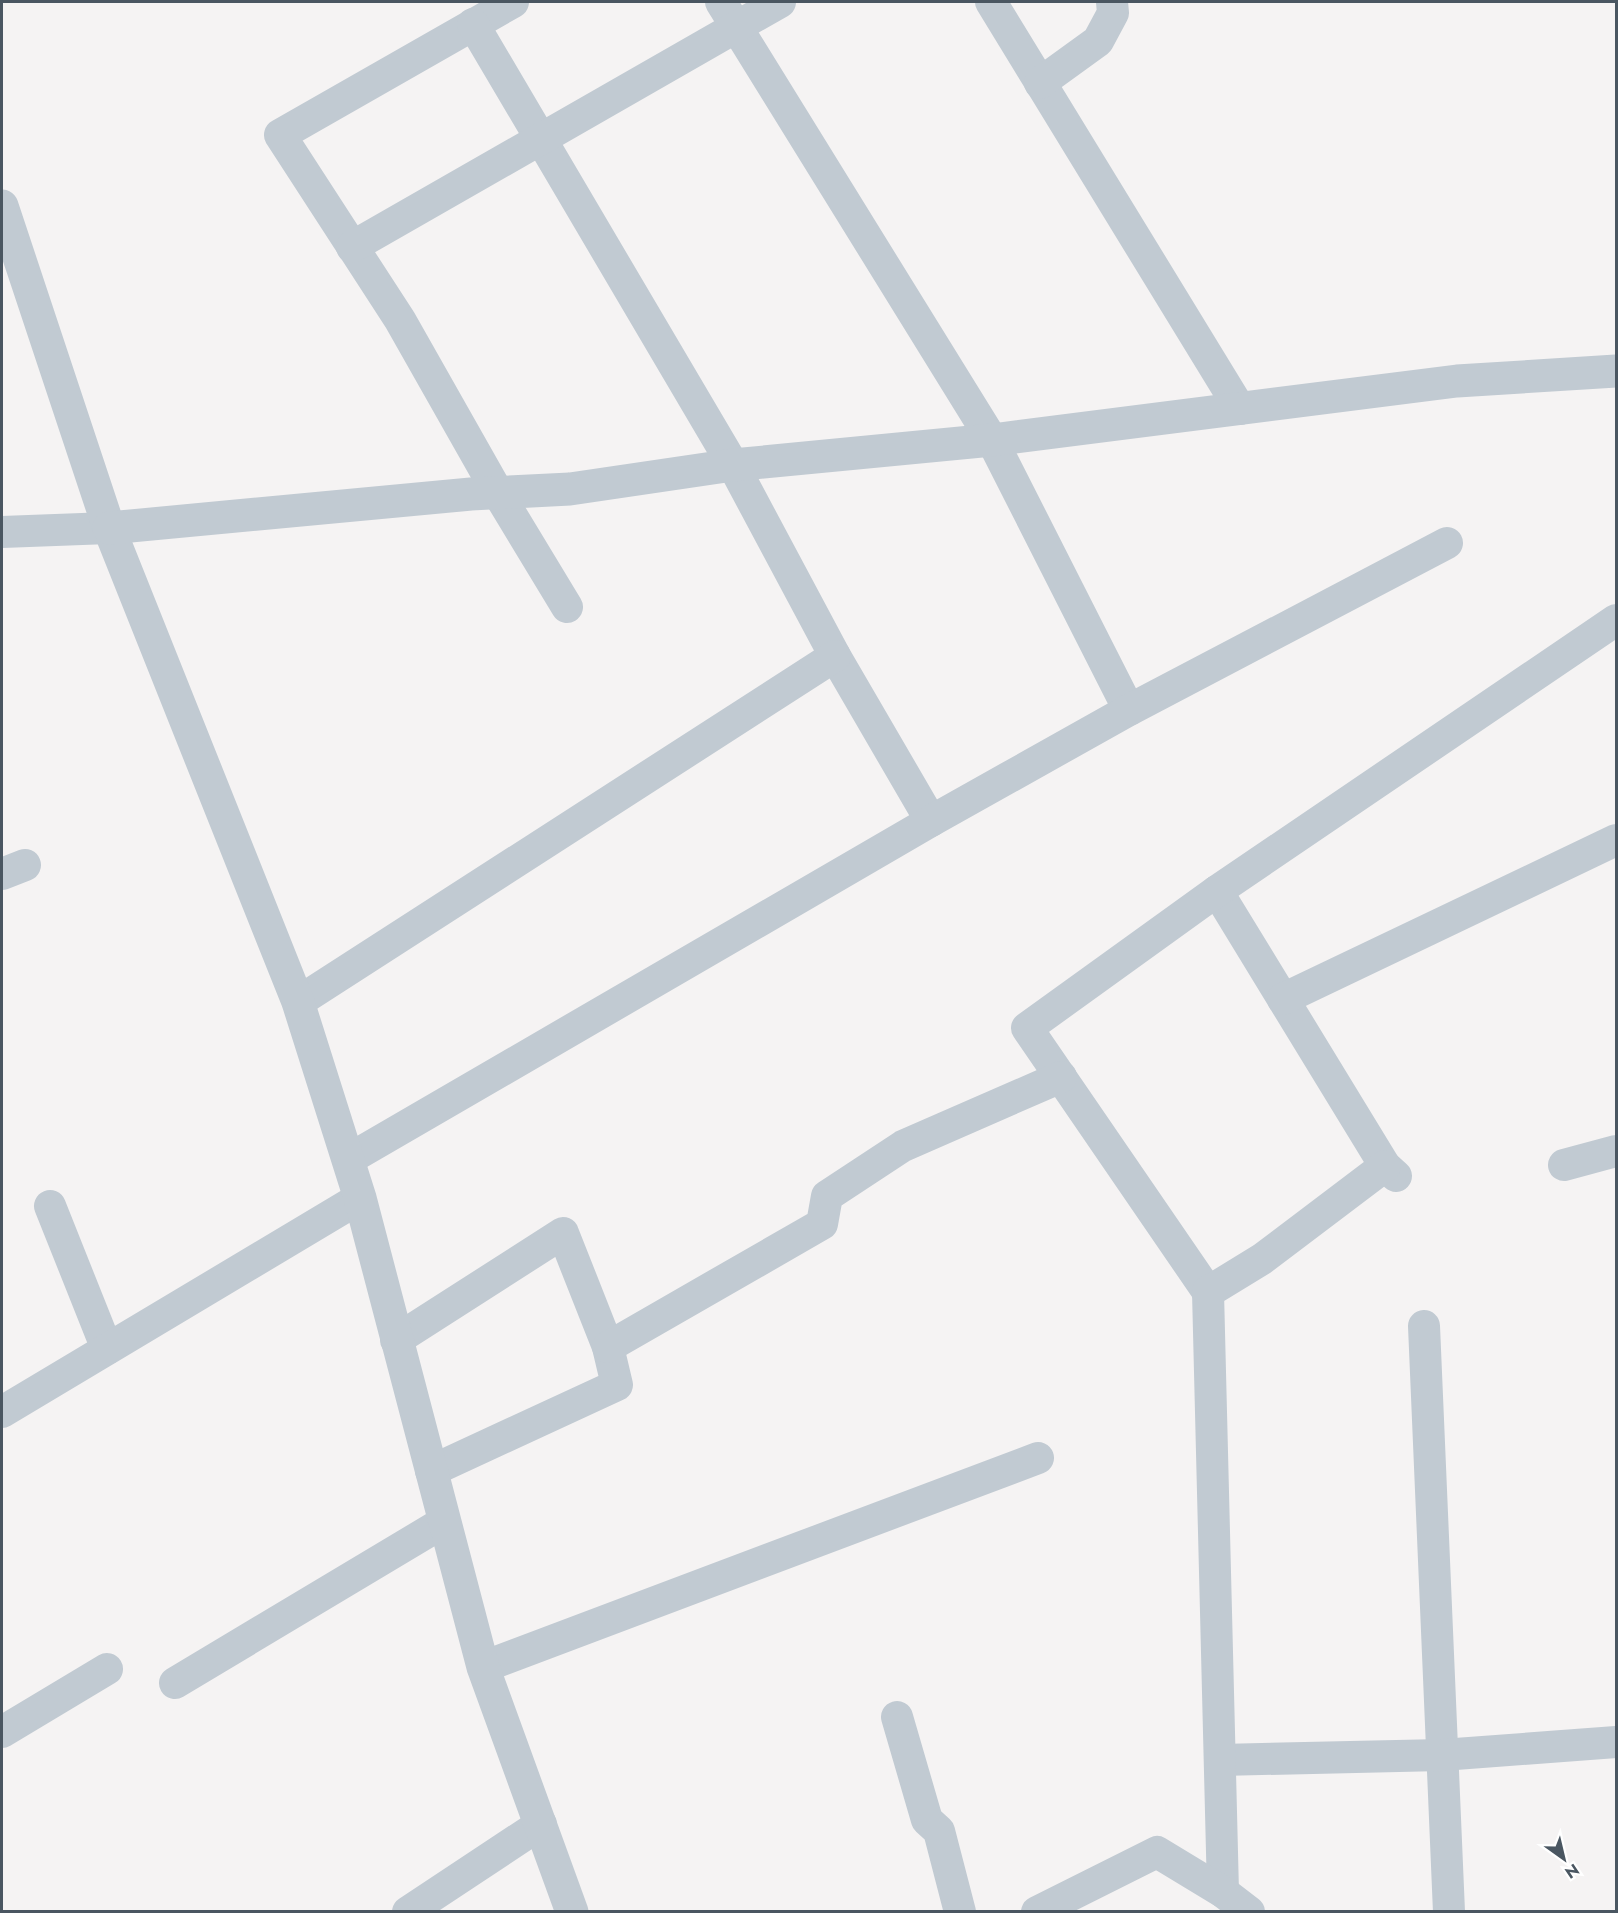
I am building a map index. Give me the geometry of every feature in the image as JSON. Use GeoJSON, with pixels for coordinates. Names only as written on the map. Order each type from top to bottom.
{"type":"FeatureCollection","features":[{"type":"Feature","properties":{"kind":"street"},"geometry":{"type":"LineString","coordinates":[[513,2],[280,135],[400,320],[498,493],[567,607]]}},
{"type":"Feature","properties":{"kind":"street"},"geometry":{"type":"LineString","coordinates":[[352,247],[540,139],[729,14],[780,2]]}},
{"type":"Feature","properties":{"kind":"street"},"geometry":{"type":"LineString","coordinates":[[991,2],[1240,409]]}},
{"type":"Feature","properties":{"kind":"street"},"geometry":{"type":"LineString","coordinates":[[1040,83],[1098,41],[1113,13],[1112,2]]}},
{"type":"Feature","properties":{"kind":"street"},"geometry":{"type":"LineString","coordinates":[[729,14],[992,440],[1129,710]]}},
{"type":"Feature","properties":{"kind":"street"},"geometry":{"type":"LineString","coordinates":[[473,24],[733,465],[835,656],[931,821]]}},
{"type":"Feature","properties":{"kind":"street"},"geometry":{"type":"LineString","coordinates":[[2,206],[109,528],[298,1002],[360,1198],[483,1667],[572,1911]]}},
{"type":"Feature","properties":{"kind":"street"},"geometry":{"type":"LineString","coordinates":[[2,532],[109,528],[498,493],[570,489],[733,465],[992,440],[1457,381],[1617,370]]}},
{"type":"Feature","properties":{"kind":"street"},"geometry":{"type":"LineString","coordinates":[[349,1159],[931,821],[1129,710],[1447,543]]}},
{"type":"Feature","properties":{"kind":"street"},"geometry":{"type":"LineString","coordinates":[[1223,1892],[1208,1292],[1027,1028],[1218,891],[1617,620]]}},
{"type":"Feature","properties":{"kind":"street"},"geometry":{"type":"LineString","coordinates":[[298,1002],[835,656]]}},
{"type":"Feature","properties":{"kind":"street"},"geometry":{"type":"LineString","coordinates":[[1283,999],[1617,840]]}},
{"type":"Feature","properties":{"kind":"street"},"geometry":{"type":"LineString","coordinates":[[1208,1292],[1262,1259],[1390,1171],[1218,891]]}},
{"type":"Feature","properties":{"kind":"street"},"geometry":{"type":"LineString","coordinates":[[608,1347],[822,1224],[827,1196],[903,1146],[1061,1077]]}},
{"type":"Feature","properties":{"kind":"street"},"geometry":{"type":"LineString","coordinates":[[1564,1165],[1617,1150]]}},
{"type":"Feature","properties":{"kind":"street"},"geometry":{"type":"LineString","coordinates":[[2,1412],[360,1198]]}},
{"type":"Feature","properties":{"kind":"street"},"geometry":{"type":"LineString","coordinates":[[50,1206],[107,1349]]}},
{"type":"Feature","properties":{"kind":"street"},"geometry":{"type":"LineString","coordinates":[[396,1340],[563,1233],[608,1347],[617,1385],[430,1471]]}},
{"type":"Feature","properties":{"kind":"street"},"geometry":{"type":"LineString","coordinates":[[1424,1326],[1449,1911]]}},
{"type":"Feature","properties":{"kind":"street"},"geometry":{"type":"LineString","coordinates":[[483,1667],[1038,1458]]}},
{"type":"Feature","properties":{"kind":"street"},"geometry":{"type":"LineString","coordinates":[[175,1683],[444,1522]]}},
{"type":"Feature","properties":{"kind":"street"},"geometry":{"type":"LineString","coordinates":[[2,1732],[107,1669]]}},
{"type":"Feature","properties":{"kind":"street"},"geometry":{"type":"LineString","coordinates":[[897,1717],[927,1820],[939,1831],[960,1911]]}},
{"type":"Feature","properties":{"kind":"street"},"geometry":{"type":"LineString","coordinates":[[1220,1760],[1442,1755],[1617,1742]]}},
{"type":"Feature","properties":{"kind":"street"},"geometry":{"type":"LineString","coordinates":[[408,1911],[540,1824]]}},
{"type":"Feature","properties":{"kind":"street"},"geometry":{"type":"LineString","coordinates":[[1037,1911],[1157,1852],[1223,1892],[1249,1911]]}}]}
